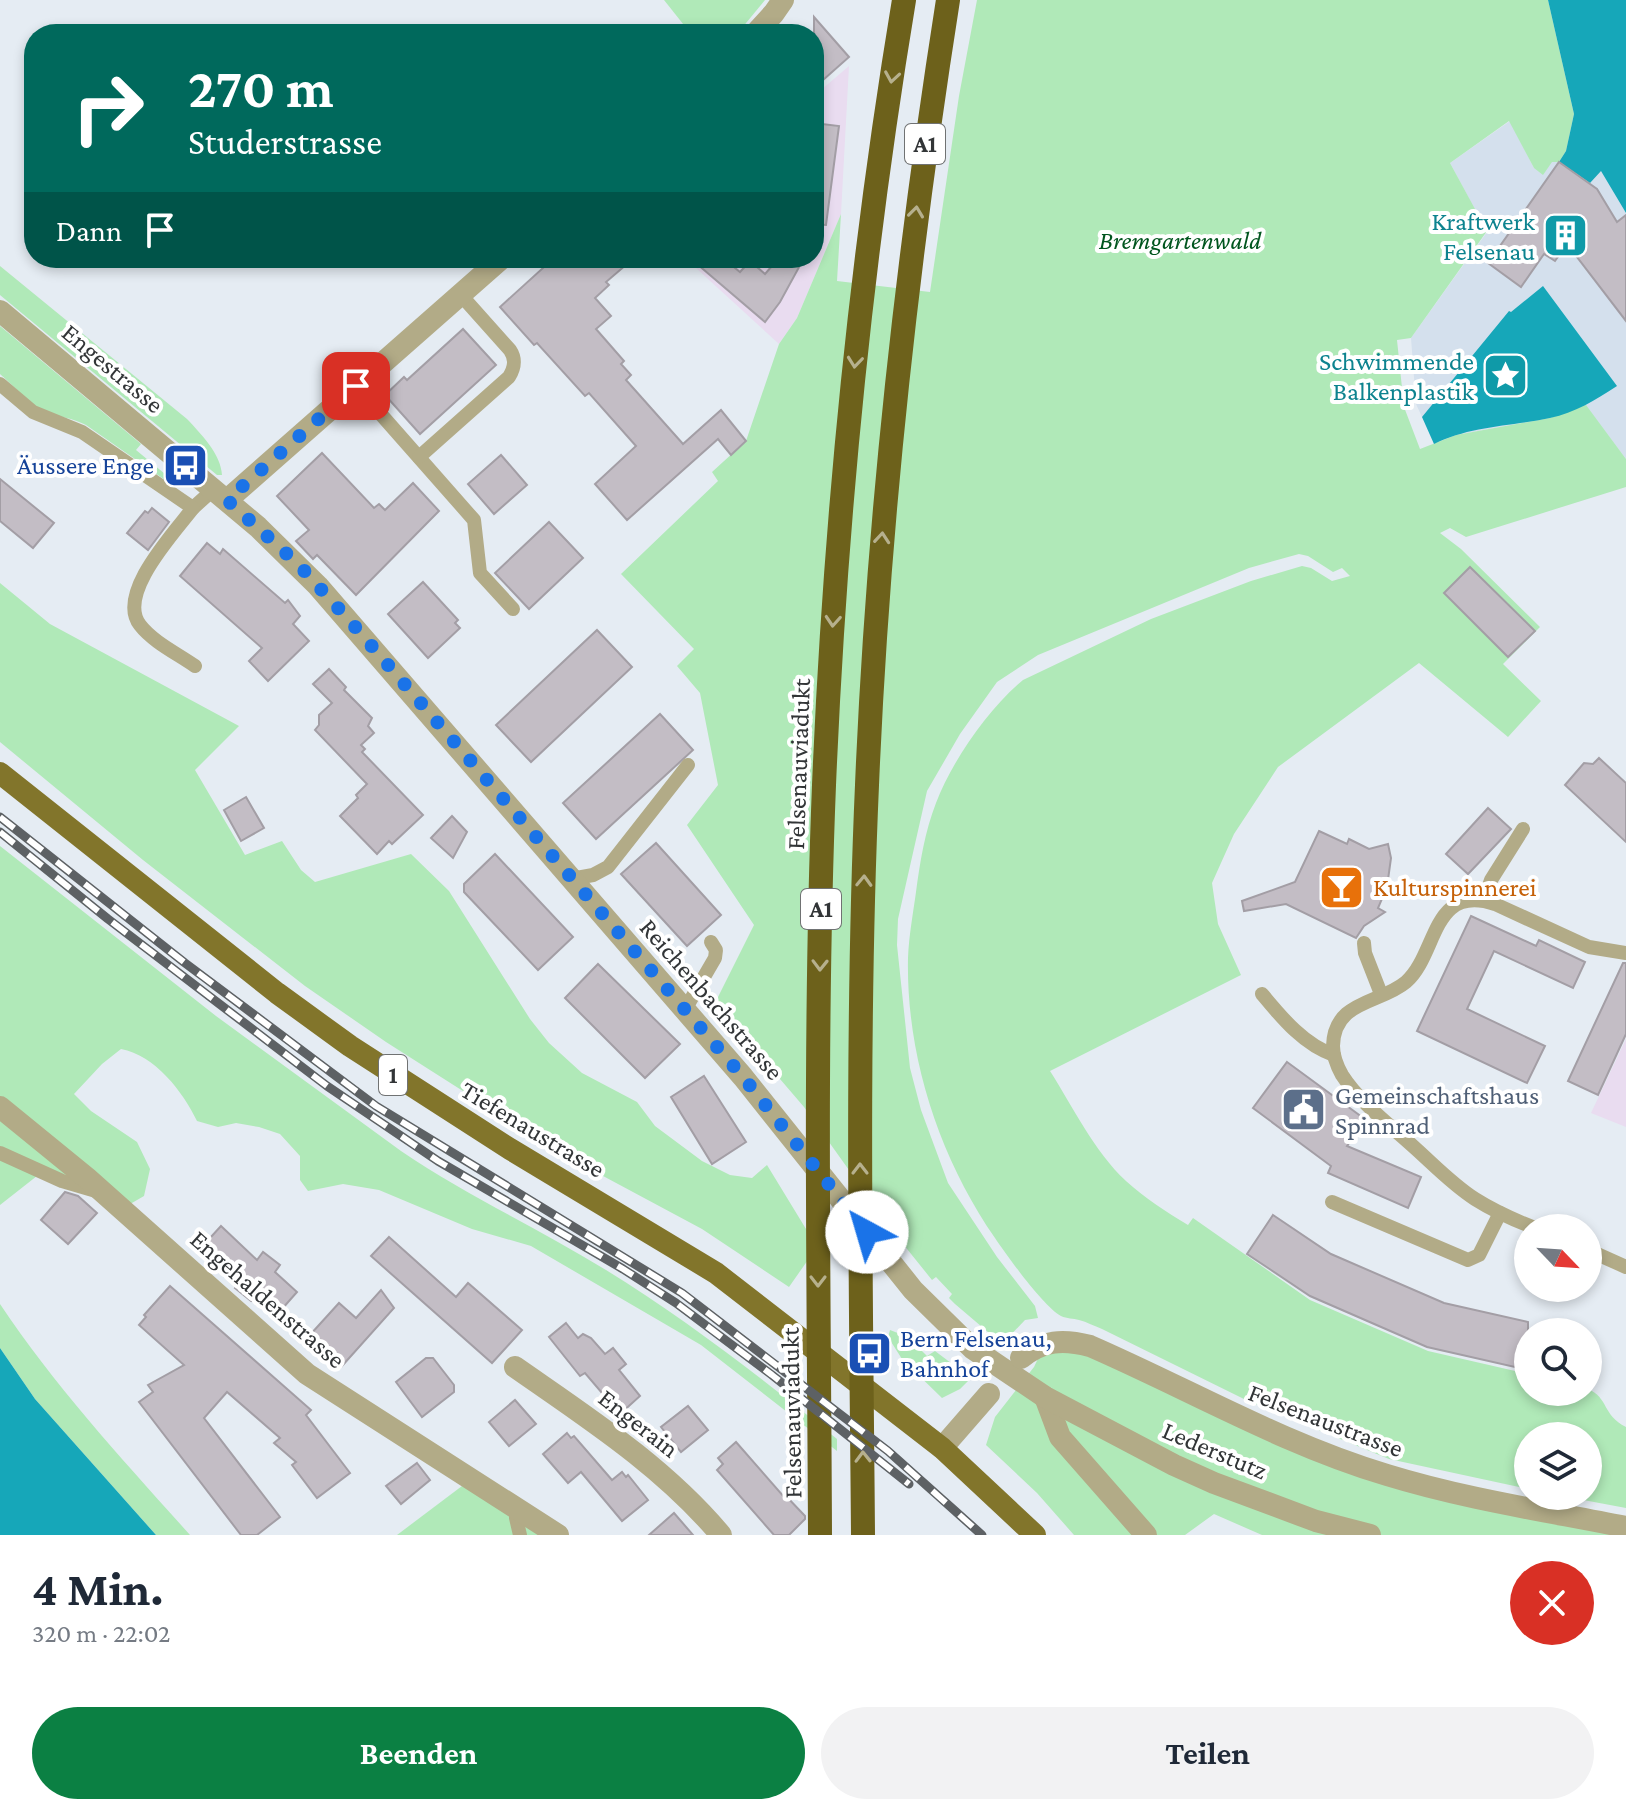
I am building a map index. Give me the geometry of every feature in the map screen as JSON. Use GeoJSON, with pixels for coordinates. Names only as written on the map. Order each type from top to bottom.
{"type":"FeatureCollection","features":[{"type":"Feature","properties":{"kind":"highway","name":"Felsenauviadukt"},"geometry":{"type":"LineString","coordinates":[[820,1535],[818,1124],[824,803],[834,595],[864,284],[904,0]]}},
{"type":"Feature","properties":{"kind":"highway","name":"A1"},"geometry":{"type":"LineString","coordinates":[[863,1535],[860,1093],[867,787],[878,596],[906,289],[948,0]]}},
{"type":"Feature","properties":{"kind":"main road","name":"Tiefenaustrasse"},"geometry":{"type":"LineString","coordinates":[[0,773],[277,993],[350,1046],[496,1141],[716,1273],[942,1448],[1035,1535]]}},
{"type":"Feature","properties":{"kind":"street"},"geometry":{"type":"LineString","coordinates":[[763,24],[783,0]]}},
{"type":"Feature","properties":{"kind":"street"},"geometry":{"type":"LineString","coordinates":[[220,495],[356,386],[490,268]]}},
{"type":"Feature","properties":{"kind":"street","name":"Engestrasse"},"geometry":{"type":"LineString","coordinates":[[0,311],[220,495]]}},
{"type":"Feature","properties":{"kind":"street","name":"Reichenbachstrasse"},"geometry":{"type":"LineString","coordinates":[[220,495],[286,552],[318,586],[743,1077],[930,1308],[977,1353],[1045,1397]]}},
{"type":"Feature","properties":{"kind":"street","name":"Engehaldenstrasse"},"geometry":{"type":"LineString","coordinates":[[0,1107],[104,1193],[307,1374],[558,1535]]}},
{"type":"Feature","properties":{"kind":"street","name":"Felsenaustrasse"},"geometry":{"type":"LineString","coordinates":[[1021,1358],[1033,1349],[1056,1341],[1073,1341],[1090,1346],[1236,1417],[1385,1475],[1462,1496],[1626,1527]]}},
{"type":"Feature","properties":{"kind":"street","name":"Engerain"},"geometry":{"type":"LineString","coordinates":[[515,1367],[636,1453],[721,1535]]}},
{"type":"Feature","properties":{"kind":"street"},"geometry":{"type":"LineString","coordinates":[[942,1448],[989,1394]]}},
{"type":"Feature","properties":{"kind":"street"},"geometry":{"type":"LineString","coordinates":[[1045,1397],[1060,1437],[1146,1535]]}},
{"type":"Feature","properties":{"kind":"street","name":"Lederstutz"},"geometry":{"type":"LineString","coordinates":[[1045,1397],[1112,1434],[1214,1483],[1316,1521],[1370,1535]]}},
{"type":"Feature","properties":{"kind":"lane"},"geometry":{"type":"LineString","coordinates":[[419,457],[509,377],[514,366],[514,356],[510,350],[460,294]]}},
{"type":"Feature","properties":{"kind":"lane"},"geometry":{"type":"LineString","coordinates":[[0,384],[33,412],[82,432],[193,508]]}},
{"type":"Feature","properties":{"kind":"lane"},"geometry":{"type":"LineString","coordinates":[[356,386],[474,520],[480,573],[513,609]]}},
{"type":"Feature","properties":{"kind":"lane"},"geometry":{"type":"LineString","coordinates":[[195,666],[147,631],[133,612],[138,585],[145,572],[193,508],[220,495]]}},
{"type":"Feature","properties":{"kind":"lane"},"geometry":{"type":"LineString","coordinates":[[571,879],[593,875],[608,867],[688,765]]}},
{"type":"Feature","properties":{"kind":"lane"},"geometry":{"type":"LineString","coordinates":[[1484,900],[1491,880],[1523,829]]}},
{"type":"Feature","properties":{"kind":"lane"},"geometry":{"type":"LineString","coordinates":[[1514,1219],[1459,1188],[1382,1118],[1343,1077],[1334,1055],[1334,1036],[1342,1020],[1357,1005],[1398,988],[1410,977],[1434,930],[1446,914],[1460,904],[1484,900],[1589,947],[1624,957]]}},
{"type":"Feature","properties":{"kind":"lane"},"geometry":{"type":"LineString","coordinates":[[682,1007],[690,1001],[715,958],[716,950],[711,942]]}},
{"type":"Feature","properties":{"kind":"lane"},"geometry":{"type":"LineString","coordinates":[[1364,943],[1381,994]]}},
{"type":"Feature","properties":{"kind":"lane"},"geometry":{"type":"LineString","coordinates":[[1262,994],[1284,1020],[1316,1048],[1334,1055]]}},
{"type":"Feature","properties":{"kind":"lane"},"geometry":{"type":"LineString","coordinates":[[0,1153],[62,1181],[104,1193]]}},
{"type":"Feature","properties":{"kind":"lane"},"geometry":{"type":"LineString","coordinates":[[1332,1202],[1468,1260],[1479,1255],[1500,1213]]}},
{"type":"Feature","properties":{"kind":"lane"},"geometry":{"type":"LineString","coordinates":[[1602,1256],[1626,1267]]}},
{"type":"Feature","properties":{"kind":"lane"},"geometry":{"type":"LineString","coordinates":[[520,1535],[516,1518],[521,1509]]}},
{"type":"Feature","properties":{"kind":"shaded area"},"geometry":{"type":"Polygon","coordinates":[[[849,66],[841,214],[824,254],[824,87],[849,66]]]}},
{"type":"Feature","properties":{"kind":"shaded area"},"geometry":{"type":"Polygon","coordinates":[[[1574,114],[1626,213],[1626,459],[1586,406],[1550,418],[1441,440],[1422,417],[1416,404],[1411,338],[1487,232],[1450,163],[1510,121],[1534,168],[1552,162],[1570,137],[1574,114]]]}},
{"type":"Feature","properties":{"kind":"shaded area"},"geometry":{"type":"Polygon","coordinates":[[[696,268],[818,268],[797,318],[779,344],[696,268]]]}},
{"type":"Feature","properties":{"kind":"shaded area"},"geometry":{"type":"Polygon","coordinates":[[[1626,1039],[1626,1127],[1591,1113],[1626,1039]]]}},
{"type":"Feature","properties":{"kind":"green space"},"geometry":{"type":"Polygon","coordinates":[[[664,0],[765,0],[745,24],[683,24],[664,0]]]}},
{"type":"Feature","properties":{"kind":"green space","name":"Bremgartenwald"},"geometry":{"type":"Polygon","coordinates":[[[977,0],[1548,0],[1574,114],[1566,151],[1559,162],[1552,162],[1543,175],[1534,168],[1509,121],[1450,163],[1487,231],[1411,338],[1397,340],[1404,407],[1420,449],[1456,435],[1550,418],[1586,405],[1626,459],[1626,487],[1466,537],[1450,528],[1440,533],[1461,549],[1540,627],[1503,664],[1541,701],[1508,737],[1419,663],[1278,767],[1234,834],[1212,883],[1218,924],[1241,975],[1050,1071],[1094,1143],[1126,1181],[1188,1225],[1193,1218],[1310,1300],[1428,1351],[1514,1371],[1514,1406],[1602,1406],[1602,1401],[1613,1417],[1626,1427],[1626,1508],[1602,1504],[1602,1422],[1514,1422],[1514,1486],[1389,1459],[1246,1400],[1102,1329],[1061,1316],[1045,1303],[1026,1280],[975,1207],[942,1140],[930,1104],[913,1032],[909,995],[911,925],[921,858],[932,814],[951,770],[984,721],[1023,680],[1151,619],[1251,581],[1302,566],[1332,581],[1350,576],[1342,568],[1333,572],[1308,556],[1299,554],[1249,568],[1038,655],[997,682],[960,734],[927,791],[898,919],[897,945],[910,1068],[921,1110],[948,1183],[997,1257],[1035,1306],[1038,1318],[1025,1320],[1002,1344],[949,1298],[952,1294],[936,1277],[932,1280],[891,1229],[804,1107],[715,1003],[754,925],[687,825],[718,785],[700,693],[677,666],[694,649],[621,574],[718,481],[712,472],[746,441],[779,344],[797,318],[818,268],[824,268],[824,254],[841,214],[837,281],[930,292],[959,96],[977,0]]]}},
{"type":"Feature","properties":{"kind":"green space"},"geometry":{"type":"Polygon","coordinates":[[[0,266],[187,419],[214,452],[222,475],[217,475],[0,295],[0,266]]]}},
{"type":"Feature","properties":{"kind":"green space"},"geometry":{"type":"Polygon","coordinates":[[[0,326],[141,444],[136,450],[171,479],[168,482],[86,425],[44,411],[27,399],[0,374],[0,326]]]}},
{"type":"Feature","properties":{"kind":"green space"},"geometry":{"type":"Polygon","coordinates":[[[0,583],[50,624],[239,726],[195,770],[245,855],[282,841],[301,870],[315,882],[411,854],[449,891],[530,1019],[549,1043],[582,1073],[637,1102],[655,1126],[702,1161],[730,1175],[752,1178],[767,1165],[817,1247],[789,1287],[702,1229],[562,1154],[386,1042],[305,986],[143,860],[0,742],[0,583]]]}},
{"type":"Feature","properties":{"kind":"green space"},"geometry":{"type":"Polygon","coordinates":[[[0,846],[216,1016],[401,1151],[606,1270],[695,1330],[837,1439],[837,1451],[701,1345],[531,1246],[472,1229],[379,1190],[343,1184],[308,1191],[300,1180],[300,1156],[280,1134],[236,1123],[218,1127],[197,1121],[166,1076],[145,1059],[121,1049],[74,1094],[91,1111],[137,1142],[150,1169],[144,1196],[125,1207],[0,1106],[0,846]]]}},
{"type":"Feature","properties":{"kind":"green space"},"geometry":{"type":"Polygon","coordinates":[[[0,1108],[78,1170],[69,1181],[42,1172],[0,1205],[0,1108]]]}},
{"type":"Feature","properties":{"kind":"green space"},"geometry":{"type":"Polygon","coordinates":[[[0,1304],[67,1394],[190,1535],[156,1535],[35,1399],[0,1348],[0,1304]]]}},
{"type":"Feature","properties":{"kind":"green space"},"geometry":{"type":"Polygon","coordinates":[[[890,1330],[908,1337],[927,1356],[935,1351],[971,1378],[960,1389],[942,1398],[902,1359],[888,1337],[890,1330]]]}},
{"type":"Feature","properties":{"kind":"green space"},"geometry":{"type":"Polygon","coordinates":[[[1056,1341],[1304,1446],[1514,1504],[1514,1510],[1536,1510],[1626,1535],[1262,1535],[1214,1514],[1185,1535],[1074,1535],[1037,1493],[986,1445],[995,1417],[1034,1367],[1045,1344],[1056,1341]]]}},
{"type":"Feature","properties":{"kind":"green space"},"geometry":{"type":"Polygon","coordinates":[[[462,1486],[557,1535],[397,1535],[462,1486]]]}},
{"type":"Feature","properties":{"kind":"water"},"geometry":{"type":"Polygon","coordinates":[[[1548,0],[1626,0],[1626,213],[1601,171],[1590,183],[1559,162],[1566,151],[1574,114],[1548,0]]]}},
{"type":"Feature","properties":{"kind":"water"},"geometry":{"type":"Polygon","coordinates":[[[1543,286],[1617,386],[1559,416],[1476,430],[1434,444],[1422,417],[1509,311],[1543,286]]]}},
{"type":"Feature","properties":{"kind":"water"},"geometry":{"type":"Polygon","coordinates":[[[0,1348],[35,1399],[156,1535],[0,1535],[0,1348]]]}},
{"type":"Feature","properties":{"kind":"building"},"geometry":{"type":"Polygon","coordinates":[[[824,28],[849,57],[824,79],[824,28]]]}},
{"type":"Feature","properties":{"kind":"building"},"geometry":{"type":"Polygon","coordinates":[[[824,124],[839,126],[824,225],[824,124]]]}},
{"type":"Feature","properties":{"kind":"building","name":"Kraftwerk Felsenau"},"geometry":{"type":"Polygon","coordinates":[[[1559,162],[1597,189],[1617,222],[1626,215],[1626,321],[1567,244],[1555,261],[1544,254],[1521,287],[1488,263],[1559,162]]]}},
{"type":"Feature","properties":{"kind":"building"},"geometry":{"type":"Polygon","coordinates":[[[543,268],[622,268],[606,282],[609,285],[595,298],[611,316],[596,329],[624,361],[621,364],[631,375],[626,380],[683,444],[721,410],[746,441],[731,455],[718,439],[627,520],[595,484],[636,446],[589,393],[585,396],[500,307],[543,268]]]}},
{"type":"Feature","properties":{"kind":"building"},"geometry":{"type":"Polygon","coordinates":[[[702,268],[735,268],[740,272],[744,268],[758,268],[765,274],[770,268],[799,268],[765,322],[702,268]]]}},
{"type":"Feature","properties":{"kind":"building"},"geometry":{"type":"Polygon","coordinates":[[[463,329],[496,365],[420,434],[385,395],[404,377],[407,380],[463,329]]]}},
{"type":"Feature","properties":{"kind":"building"},"geometry":{"type":"Polygon","coordinates":[[[322,453],[374,508],[379,504],[385,510],[413,483],[439,511],[356,595],[317,555],[313,559],[296,541],[309,530],[277,496],[322,453]]]}},
{"type":"Feature","properties":{"kind":"building"},"geometry":{"type":"Polygon","coordinates":[[[501,455],[527,485],[494,514],[468,484],[501,455]]]}},
{"type":"Feature","properties":{"kind":"building"},"geometry":{"type":"Polygon","coordinates":[[[0,479],[54,523],[33,548],[0,521],[0,479]]]}},
{"type":"Feature","properties":{"kind":"building"},"geometry":{"type":"Polygon","coordinates":[[[152,508],[169,522],[148,550],[127,533],[145,511],[148,513],[152,508]]]}},
{"type":"Feature","properties":{"kind":"building"},"geometry":{"type":"Polygon","coordinates":[[[549,522],[583,558],[529,609],[495,573],[549,522]]]}},
{"type":"Feature","properties":{"kind":"building"},"geometry":{"type":"Polygon","coordinates":[[[207,543],[220,554],[223,549],[285,603],[288,600],[300,616],[293,624],[309,641],[268,681],[249,661],[262,648],[180,576],[207,543]]]}},
{"type":"Feature","properties":{"kind":"building"},"geometry":{"type":"Polygon","coordinates":[[[1470,567],[1535,631],[1508,657],[1444,593],[1470,567]]]}},
{"type":"Feature","properties":{"kind":"building"},"geometry":{"type":"Polygon","coordinates":[[[423,582],[458,620],[455,623],[460,628],[428,658],[388,614],[423,582]]]}},
{"type":"Feature","properties":{"kind":"building"},"geometry":{"type":"Polygon","coordinates":[[[597,630],[632,667],[531,762],[496,725],[597,630]]]}},
{"type":"Feature","properties":{"kind":"building"},"geometry":{"type":"Polygon","coordinates":[[[329,669],[346,687],[344,690],[372,718],[368,726],[374,733],[361,745],[365,749],[362,752],[423,815],[377,854],[340,816],[367,784],[315,730],[319,725],[319,715],[332,703],[313,684],[329,669]]]}},
{"type":"Feature","properties":{"kind":"building"},"geometry":{"type":"Polygon","coordinates":[[[660,714],[693,750],[596,839],[563,803],[660,714]]]}},
{"type":"Feature","properties":{"kind":"building"},"geometry":{"type":"Polygon","coordinates":[[[1599,758],[1626,783],[1626,842],[1565,785],[1584,763],[1593,764],[1599,758]]]}},
{"type":"Feature","properties":{"kind":"building"},"geometry":{"type":"Polygon","coordinates":[[[246,797],[264,828],[241,841],[224,810],[246,797]]]}},
{"type":"Feature","properties":{"kind":"building"},"geometry":{"type":"Polygon","coordinates":[[[1488,808],[1511,829],[1468,874],[1446,854],[1488,808]]]}},
{"type":"Feature","properties":{"kind":"building"},"geometry":{"type":"Polygon","coordinates":[[[452,816],[467,832],[453,858],[431,838],[452,816]]]}},
{"type":"Feature","properties":{"kind":"building"},"geometry":{"type":"Polygon","coordinates":[[[1319,831],[1347,844],[1349,839],[1369,849],[1388,844],[1391,858],[1387,887],[1378,908],[1385,912],[1364,926],[1356,938],[1286,904],[1244,911],[1242,901],[1295,882],[1319,831]]]}},
{"type":"Feature","properties":{"kind":"building"},"geometry":{"type":"Polygon","coordinates":[[[656,843],[721,915],[687,946],[621,874],[656,843]]]}},
{"type":"Feature","properties":{"kind":"building"},"geometry":{"type":"Polygon","coordinates":[[[495,854],[573,937],[538,970],[464,892],[464,884],[495,854]]]}},
{"type":"Feature","properties":{"kind":"building"},"geometry":{"type":"Polygon","coordinates":[[[1471,916],[1536,946],[1539,940],[1585,962],[1573,988],[1494,951],[1467,1009],[1545,1046],[1527,1083],[1417,1031],[1471,916]]]}},
{"type":"Feature","properties":{"kind":"building"},"geometry":{"type":"Polygon","coordinates":[[[1623,963],[1626,963],[1626,1034],[1598,1095],[1568,1081],[1623,963]]]}},
{"type":"Feature","properties":{"kind":"building"},"geometry":{"type":"Polygon","coordinates":[[[598,964],[680,1044],[645,1078],[565,998],[598,964]]]}},
{"type":"Feature","properties":{"kind":"building"},"geometry":{"type":"Polygon","coordinates":[[[1287,1062],[1366,1120],[1347,1146],[1421,1177],[1408,1208],[1328,1173],[1331,1166],[1253,1108],[1287,1062]]]}},
{"type":"Feature","properties":{"kind":"building"},"geometry":{"type":"Polygon","coordinates":[[[704,1076],[746,1142],[712,1164],[671,1097],[704,1076]]]}},
{"type":"Feature","properties":{"kind":"building"},"geometry":{"type":"Polygon","coordinates":[[[65,1192],[78,1196],[97,1213],[68,1244],[41,1220],[65,1192]]]}},
{"type":"Feature","properties":{"kind":"building"},"geometry":{"type":"Polygon","coordinates":[[[1273,1215],[1331,1254],[1444,1303],[1514,1319],[1514,1367],[1427,1347],[1310,1296],[1247,1254],[1273,1215]]]}},
{"type":"Feature","properties":{"kind":"building"},"geometry":{"type":"Polygon","coordinates":[[[221,1226],[257,1260],[263,1252],[280,1265],[275,1272],[297,1292],[274,1318],[235,1288],[237,1285],[199,1250],[221,1226]]]}},
{"type":"Feature","properties":{"kind":"building"},"geometry":{"type":"Polygon","coordinates":[[[389,1237],[456,1297],[468,1283],[522,1330],[492,1363],[371,1256],[389,1237]]]}},
{"type":"Feature","properties":{"kind":"building"},"geometry":{"type":"Polygon","coordinates":[[[170,1286],[311,1410],[306,1415],[350,1473],[317,1498],[292,1465],[296,1462],[274,1443],[280,1438],[227,1392],[204,1418],[280,1517],[257,1535],[241,1535],[139,1402],[153,1392],[148,1385],[184,1365],[139,1325],[170,1286]]]}},
{"type":"Feature","properties":{"kind":"building"},"geometry":{"type":"Polygon","coordinates":[[[381,1290],[394,1308],[342,1366],[309,1336],[339,1303],[356,1318],[381,1290]]]}},
{"type":"Feature","properties":{"kind":"building"},"geometry":{"type":"Polygon","coordinates":[[[566,1323],[578,1338],[583,1334],[591,1338],[605,1354],[613,1348],[626,1364],[619,1370],[640,1396],[620,1414],[585,1373],[580,1376],[549,1337],[566,1323]]]}},
{"type":"Feature","properties":{"kind":"building"},"geometry":{"type":"Polygon","coordinates":[[[426,1358],[433,1358],[454,1385],[454,1392],[422,1417],[396,1382],[426,1358]]]}},
{"type":"Feature","properties":{"kind":"building"},"geometry":{"type":"Polygon","coordinates":[[[515,1400],[536,1424],[509,1446],[489,1422],[515,1400]]]}},
{"type":"Feature","properties":{"kind":"building"},"geometry":{"type":"Polygon","coordinates":[[[688,1406],[708,1430],[681,1452],[661,1427],[688,1406]]]}},
{"type":"Feature","properties":{"kind":"building"},"geometry":{"type":"Polygon","coordinates":[[[567,1433],[571,1438],[574,1436],[612,1480],[622,1472],[626,1477],[628,1475],[648,1500],[622,1521],[581,1472],[568,1483],[543,1454],[567,1433]]]}},
{"type":"Feature","properties":{"kind":"building"},"geometry":{"type":"Polygon","coordinates":[[[736,1442],[784,1497],[805,1516],[789,1535],[774,1535],[717,1470],[723,1464],[718,1458],[736,1442]]]}},
{"type":"Feature","properties":{"kind":"building"},"geometry":{"type":"Polygon","coordinates":[[[417,1463],[430,1480],[401,1504],[386,1486],[417,1463]]]}},
{"type":"Feature","properties":{"kind":"building"},"geometry":{"type":"Polygon","coordinates":[[[674,1513],[693,1535],[649,1535],[674,1513]]]}},
{"type":"Feature","properties":{"kind":"railway"},"geometry":{"type":"LineString","coordinates":[[0,817],[185,963],[376,1106],[682,1293],[888,1451],[982,1535]]}},
{"type":"Feature","properties":{"kind":"railway"},"geometry":{"type":"LineString","coordinates":[[0,832],[108,919],[327,1086],[438,1161],[676,1303],[909,1484]]}},
{"type":"Feature","properties":{"kind":"place","name":"Kraftwerk Felsenau"},"geometry":{"type":"Point","coordinates":[1566,236]}},
{"type":"Feature","properties":{"kind":"place","name":"Schwimmende Balkenplastik"},"geometry":{"type":"Point","coordinates":[1505,376]}},
{"type":"Feature","properties":{"kind":"place","name":"Äussere Enge"},"geometry":{"type":"Point","coordinates":[185,465]}},
{"type":"Feature","properties":{"kind":"place","name":"Kulturspinnerei"},"geometry":{"type":"Point","coordinates":[1342,887]}},
{"type":"Feature","properties":{"kind":"place","name":"Gemeinschaftshaus Spinnrad"},"geometry":{"type":"Point","coordinates":[1304,1110]}},
{"type":"Feature","properties":{"kind":"place","name":"Bern Felsenau, Bahnhof"},"geometry":{"type":"Point","coordinates":[869,1353]}},
{"type":"Feature","properties":{"kind":"route"},"geometry":{"type":"LineString","coordinates":[[356,386],[227,500],[299,565],[357,629],[743,1077],[867,1232]]}}]}
